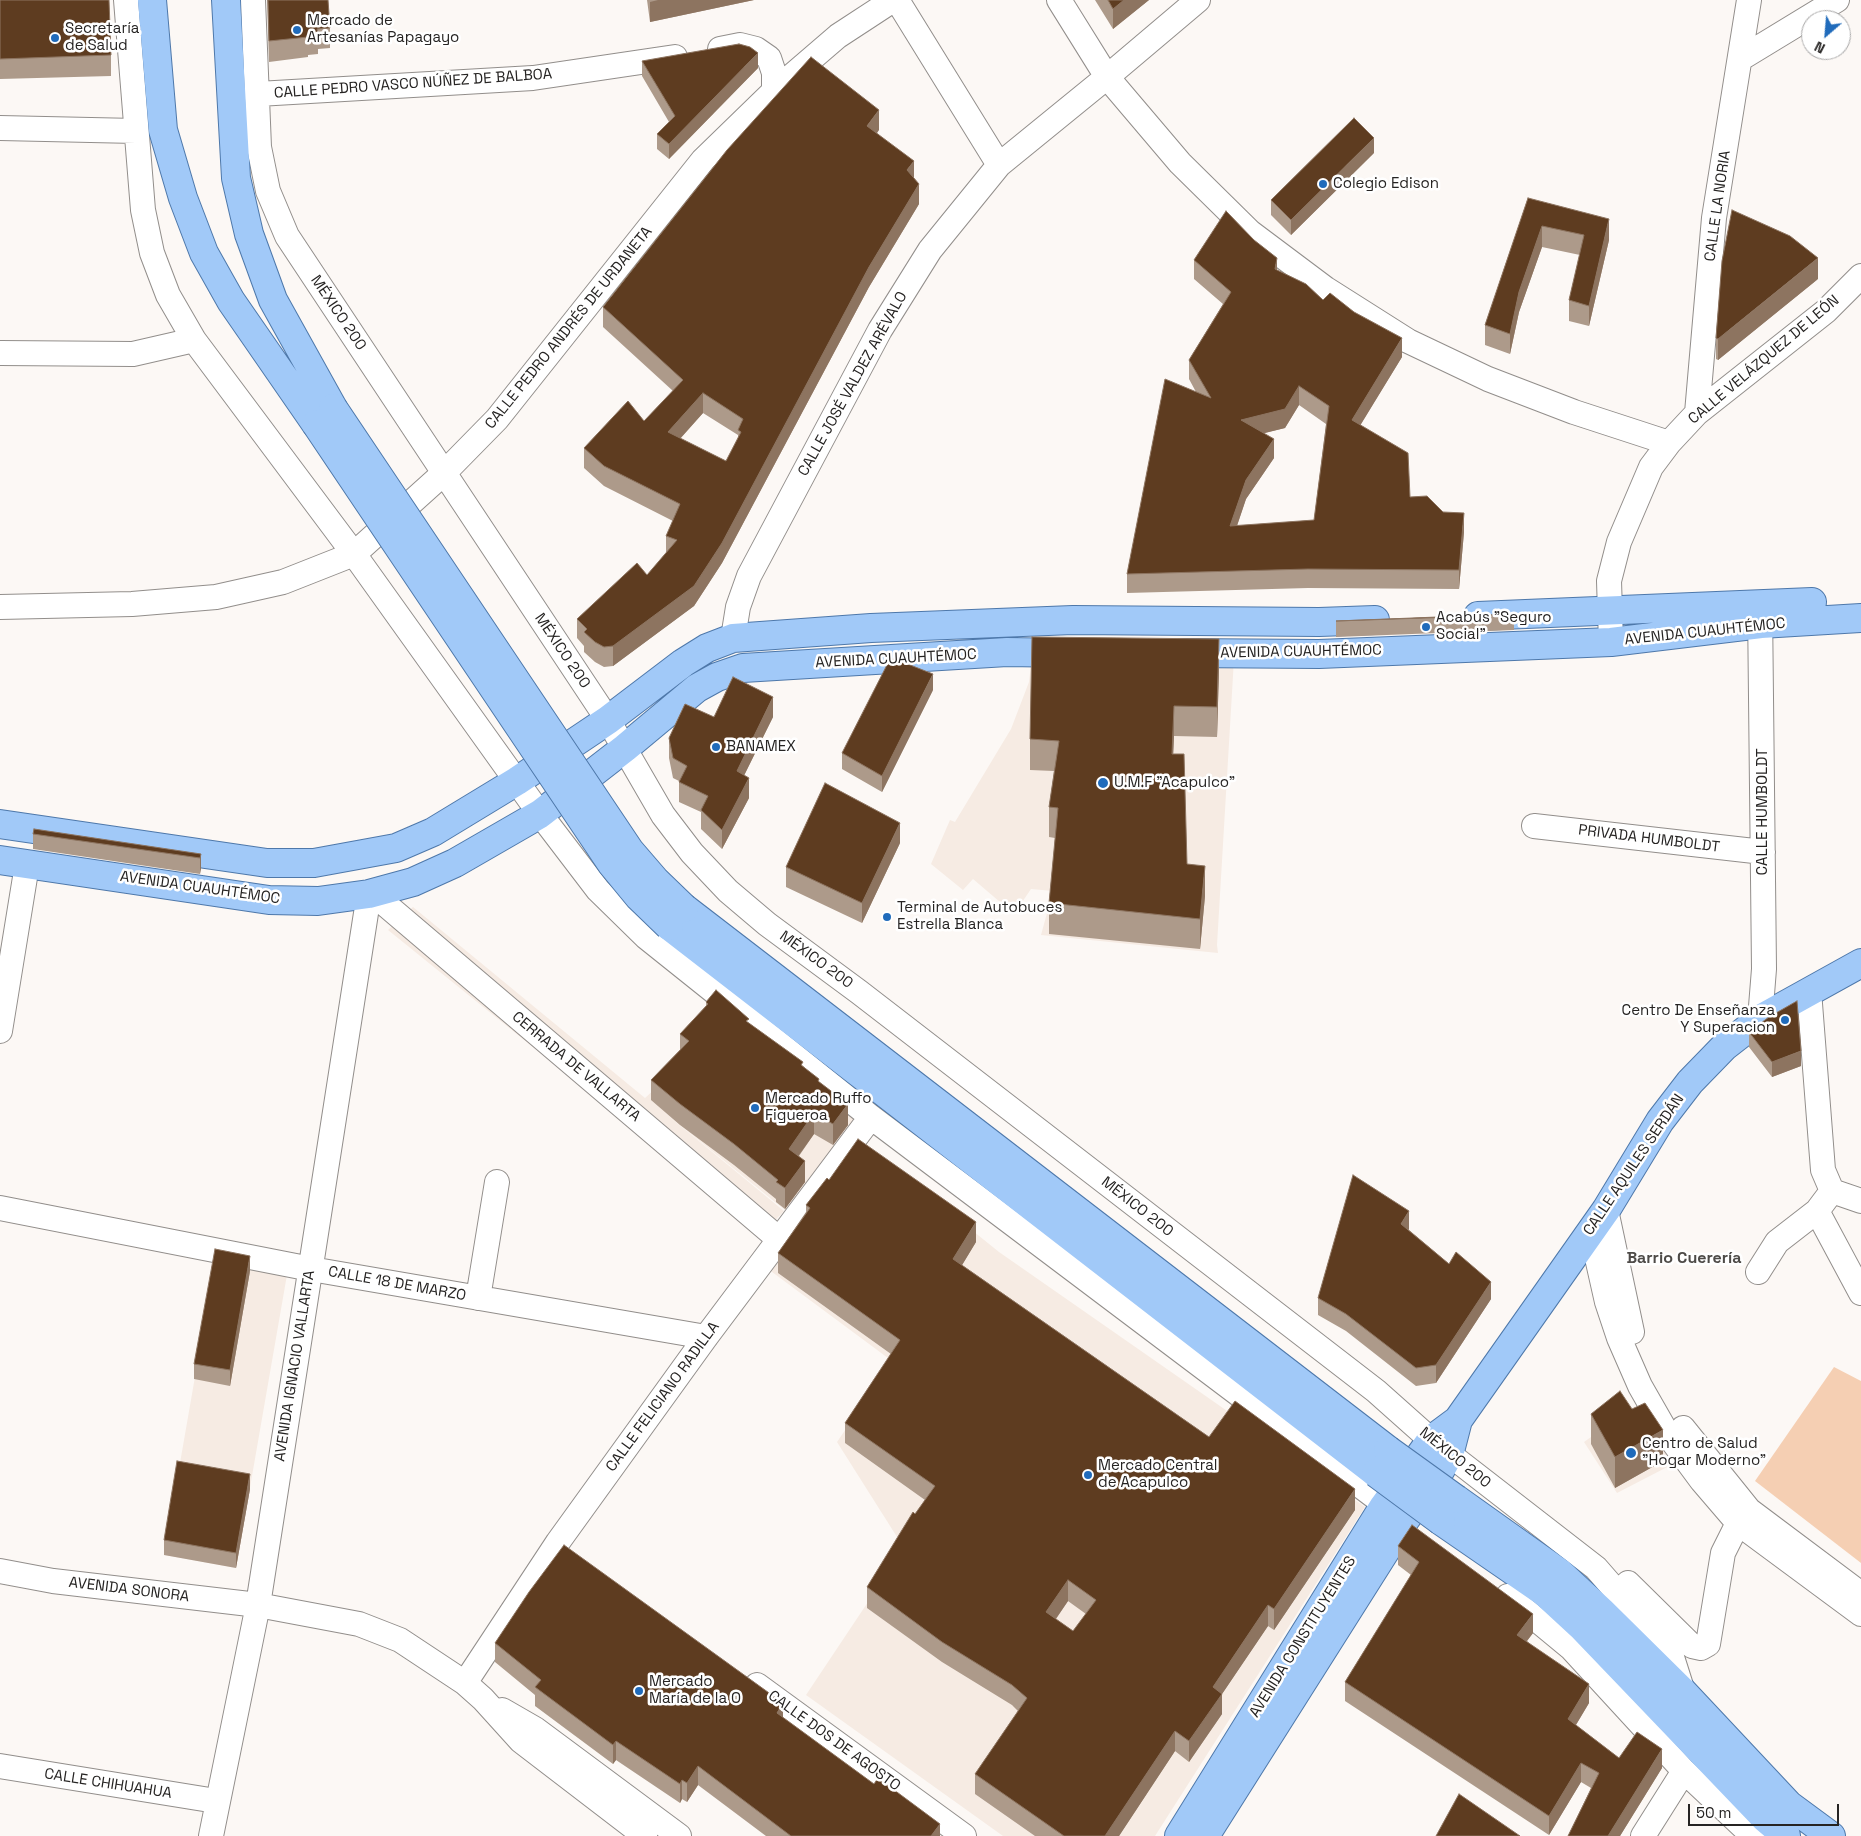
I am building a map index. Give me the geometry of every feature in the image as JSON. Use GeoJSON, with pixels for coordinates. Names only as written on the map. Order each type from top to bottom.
{"type":"FeatureCollection","features":[{"type":"Feature","properties":{"kind":"main road"},"geometry":{"type":"LineString","coordinates":[[152,0],[163,130],[183,198],[204,253],[231,301],[324,416],[611,863],[639,897],[676,917],[1382,1461],[1449,1510],[1583,1628],[1765,1818],[1786,1836]]}},
{"type":"Feature","properties":{"kind":"main road"},"geometry":{"type":"LineString","coordinates":[[226,0],[236,178],[249,234],[273,300],[324,416]]}},
{"type":"Feature","properties":{"kind":"main road","name":"AVENIDA CUAUHTÉMOC"},"geometry":{"type":"LineString","coordinates":[[1161,653],[1318,654],[1611,642],[1861,599]]}},
{"type":"Feature","properties":{"kind":"main road","name":"AVENIDA CUAUHTÉMOC"},"geometry":{"type":"LineString","coordinates":[[1454,617],[1608,611],[1861,618]]}},
{"type":"Feature","properties":{"kind":"main road","name":"AVENIDA CUAUHTÉMOC"},"geometry":{"type":"LineString","coordinates":[[0,824],[267,863],[314,864],[396,848],[433,832],[517,781],[608,720],[707,648],[733,638],[872,628],[1072,620],[1319,622],[1396,619]]}},
{"type":"Feature","properties":{"kind":"main road","name":"AVENIDA CUAUHTÉMOC"},"geometry":{"type":"LineString","coordinates":[[0,860],[269,900],[318,901],[370,894],[413,882],[455,863],[540,814],[626,748],[697,688],[717,676],[743,668],[1007,652],[1094,653]]}},
{"type":"Feature","properties":{"kind":"main road","name":"CALLE AQUILES SERDÁN"},"geometry":{"type":"LineString","coordinates":[[1440,1447],[1598,1220],[1660,1121],[1690,1082],[1724,1047],[1760,1019],[1861,963]]}},
{"type":"Feature","properties":{"kind":"main road","name":"AVENIDA CONSTITUYENTES"},"geometry":{"type":"LineString","coordinates":[[1179,1836],[1440,1447]]}},
{"type":"Feature","properties":{"kind":"main road"},"geometry":{"type":"LineString","coordinates":[[1449,1510],[1560,1573],[1602,1611],[1683,1692],[1789,1806],[1831,1836]]}},
{"type":"Feature","properties":{"kind":"main road","name":"AVENIDA CONSTITUYENTES"},"geometry":{"type":"LineString","coordinates":[[1205,1836],[1395,1513]]}},
{"type":"Feature","properties":{"kind":"street"},"geometry":{"type":"LineString","coordinates":[[126,0],[143,210],[152,253],[168,295],[194,340],[354,554],[540,814],[598,890],[646,937],[871,1117],[1469,1567]]}},
{"type":"Feature","properties":{"kind":"street","name":"MÉXICO 200"},"geometry":{"type":"LineString","coordinates":[[253,0],[259,147],[268,190],[287,236],[608,720],[626,748],[663,815],[692,853],[728,891],[767,924],[859,992],[1376,1391],[1440,1447],[1596,1568],[1671,1654],[1683,1692]]}},
{"type":"Feature","properties":{"kind":"street"},"geometry":{"type":"LineString","coordinates":[[774,91],[838,36],[895,0],[999,165]]}},
{"type":"Feature","properties":{"kind":"street"},"geometry":{"type":"LineString","coordinates":[[1059,0],[1108,77],[1180,163],[1250,232],[1326,289],[1408,341],[1488,379],[1574,412],[1669,443]]}},
{"type":"Feature","properties":{"kind":"street","name":"CALLE JOSÉ VALDEZ ARÉVALO"},"geometry":{"type":"LineString","coordinates":[[733,638],[738,607],[749,576],[880,330],[930,250],[999,165],[1108,77],[1198,0]]}},
{"type":"Feature","properties":{"kind":"street","name":"CALLE LA NORIA"},"geometry":{"type":"LineString","coordinates":[[1697,413],[1714,218],[1749,0]]}},
{"type":"Feature","properties":{"kind":"street"},"geometry":{"type":"LineString","coordinates":[[1740,59],[1837,0]]}},
{"type":"Feature","properties":{"kind":"street","name":"CALLE PEDRO VASCO NÚÑEZ DE BALBOA"},"geometry":{"type":"LineString","coordinates":[[258,94],[533,78],[740,45],[756,49],[769,58],[774,73],[774,91]]}},
{"type":"Feature","properties":{"kind":"street","name":"CALLE PEDRO ANDRÉS DE URDANETA"},"geometry":{"type":"LineString","coordinates":[[0,607],[132,604],[216,597],[283,582],[354,554],[444,473],[497,419],[703,160],[774,91]]}},
{"type":"Feature","properties":{"kind":"street"},"geometry":{"type":"LineString","coordinates":[[0,128],[136,130]]}},
{"type":"Feature","properties":{"kind":"street","name":"CALLE VELÁZQUEZ DE LEÓN"},"geometry":{"type":"LineString","coordinates":[[1611,642],[1608,611],[1609,581],[1619,542],[1651,468],[1669,443],[1697,413],[1826,311],[1861,276]]}},
{"type":"Feature","properties":{"kind":"street"},"geometry":{"type":"LineString","coordinates":[[0,353],[133,354],[194,340]]}},
{"type":"Feature","properties":{"kind":"street","name":"CALLE HUMBOLDT"},"geometry":{"type":"LineString","coordinates":[[1760,1019],[1764,969],[1761,615]]}},
{"type":"Feature","properties":{"kind":"street","name":"PRIVADA HUMBOLDT"},"geometry":{"type":"LineString","coordinates":[[1534,826],[1763,852]]}},
{"type":"Feature","properties":{"kind":"street"},"geometry":{"type":"LineString","coordinates":[[0,1032],[27,864]]}},
{"type":"Feature","properties":{"kind":"street","name":"CERRADA DE VALLARTA"},"geometry":{"type":"LineString","coordinates":[[370,894],[780,1240]]}},
{"type":"Feature","properties":{"kind":"street","name":"AVENIDA IGNACIO VALLARTA"},"geometry":{"type":"LineString","coordinates":[[211,1836],[216,1802],[258,1605],[370,894]]}},
{"type":"Feature","properties":{"kind":"street"},"geometry":{"type":"LineString","coordinates":[[1809,991],[1823,1170],[1832,1191],[1861,1201]]}},
{"type":"Feature","properties":{"kind":"street","name":"CALLE FELICIANO RADILLA"},"geometry":{"type":"LineString","coordinates":[[465,1683],[566,1548],[706,1337],[871,1117]]}},
{"type":"Feature","properties":{"kind":"street"},"geometry":{"type":"LineString","coordinates":[[478,1298],[497,1182]]}},
{"type":"Feature","properties":{"kind":"street"},"geometry":{"type":"LineString","coordinates":[[1758,1272],[1777,1242],[1818,1211],[1832,1191]]}},
{"type":"Feature","properties":{"kind":"street","name":"CALLE 18 DE MARZO"},"geometry":{"type":"LineString","coordinates":[[0,1208],[310,1269],[706,1337]]}},
{"type":"Feature","properties":{"kind":"street"},"geometry":{"type":"LineString","coordinates":[[1818,1211],[1861,1293]]}},
{"type":"Feature","properties":{"kind":"street"},"geometry":{"type":"LineString","coordinates":[[1598,1220],[1607,1302],[1619,1338],[1640,1386],[1668,1435],[1702,1481],[1861,1614]]}},
{"type":"Feature","properties":{"kind":"street"},"geometry":{"type":"LineString","coordinates":[[1744,1516],[1861,1594]]}},
{"type":"Feature","properties":{"kind":"street"},"geometry":{"type":"LineString","coordinates":[[1596,1568],[1619,1575],[1692,1646],[1701,1648],[1708,1644],[1723,1554],[1744,1516]]}},
{"type":"Feature","properties":{"kind":"street","name":"AVENIDA SONORA"},"geometry":{"type":"LineString","coordinates":[[0,1571],[53,1580],[258,1605],[359,1624],[400,1640],[465,1683],[483,1699]]}},
{"type":"Feature","properties":{"kind":"street"},"geometry":{"type":"LineString","coordinates":[[1493,1585],[1571,1648],[1684,1771],[1729,1826],[1753,1836]]}},
{"type":"Feature","properties":{"kind":"street","name":"CALLE DOS DE AGOSTO"},"geometry":{"type":"LineString","coordinates":[[742,1674],[964,1836]]}},
{"type":"Feature","properties":{"kind":"street"},"geometry":{"type":"LineString","coordinates":[[483,1699],[535,1729],[677,1835]]}},
{"type":"Feature","properties":{"kind":"street"},"geometry":{"type":"LineString","coordinates":[[483,1699],[521,1741],[645,1836]]}},
{"type":"Feature","properties":{"kind":"street","name":"CALLE CHIHUAHUA"},"geometry":{"type":"LineString","coordinates":[[0,1766],[216,1802]]}},
{"type":"Feature","properties":{"kind":"street"},"geometry":{"type":"LineString","coordinates":[[1643,1836],[1684,1771]]}},
{"type":"Feature","properties":{"kind":"shaded area","name":"U.M.F \"Acapulco\""},"geometry":{"type":"Polygon","coordinates":[[[1032,655],[1234,659],[1218,953],[1041,935],[1053,891],[1031,889],[1014,914],[973,879],[963,890],[931,864],[950,820],[955,822],[1011,729],[1029,682],[1032,655]]]}},
{"type":"Feature","properties":{"kind":"shaded area"},"geometry":{"type":"Polygon","coordinates":[[[413,907],[645,1098],[685,1061],[864,1118],[791,1215],[660,1109],[784,1211],[763,1233],[388,930],[413,907]]]}},
{"type":"Feature","properties":{"kind":"shaded area","name":"Mercado Central de Acapulco"},"geometry":{"type":"Polygon","coordinates":[[[864,1143],[999,1252],[1365,1507],[1155,1836],[1003,1836],[806,1695],[904,1548],[837,1442],[892,1361],[768,1269],[864,1143]]]}},
{"type":"Feature","properties":{"kind":"shaded area"},"geometry":{"type":"Polygon","coordinates":[[[216,1256],[288,1269],[236,1568],[164,1555],[216,1256]]]}},
{"type":"Feature","properties":{"kind":"shaded area"},"geometry":{"type":"Polygon","coordinates":[[[1834,1367],[1861,1381],[1861,1563],[1755,1481],[1834,1367]]]}},
{"type":"Feature","properties":{"kind":"shaded area","name":"Centro de Salud \"Hogar Moderno\""},"geometry":{"type":"Polygon","coordinates":[[[1644,1405],[1675,1463],[1617,1493],[1584,1442],[1591,1437],[1597,1444],[1644,1405]]]}},
{"type":"Feature","properties":{"kind":"building","name":"Secretaría de Salud"},"geometry":{"type":"Polygon","coordinates":[[[0,0],[109,0],[111,55],[0,59],[0,0]]]}},
{"type":"Feature","properties":{"kind":"building"},"geometry":{"type":"Polygon","coordinates":[[[268,0],[328,0],[330,28],[317,29],[318,33],[308,34],[308,37],[269,41],[268,0]]]}},
{"type":"Feature","properties":{"kind":"building"},"geometry":{"type":"Polygon","coordinates":[[[1108,0],[1124,0],[1113,9],[1108,0]]]}},
{"type":"Feature","properties":{"kind":"building"},"geometry":{"type":"Polygon","coordinates":[[[739,44],[750,47],[758,53],[669,144],[657,134],[675,116],[642,61],[739,44]]]}},
{"type":"Feature","properties":{"kind":"building"},"geometry":{"type":"Polygon","coordinates":[[[811,57],[879,110],[867,126],[914,161],[907,170],[919,184],[869,267],[722,543],[694,586],[613,646],[604,647],[584,632],[587,629],[577,619],[637,563],[647,575],[677,540],[666,536],[680,504],[604,466],[584,448],[628,401],[644,421],[683,380],[603,307],[727,150],[811,57]],[[703,393],[668,432],[726,461],[741,432],[738,430],[743,419],[703,393]]]}},
{"type":"Feature","properties":{"kind":"building"},"geometry":{"type":"Polygon","coordinates":[[[1354,118],[1374,138],[1291,220],[1271,200],[1354,118]]]}},
{"type":"Feature","properties":{"kind":"building"},"geometry":{"type":"Polygon","coordinates":[[[1528,198],[1609,219],[1589,306],[1569,300],[1584,235],[1542,226],[1519,292],[1510,334],[1485,325],[1528,198]]]}},
{"type":"Feature","properties":{"kind":"building"},"geometry":{"type":"Polygon","coordinates":[[[1732,210],[1790,236],[1818,258],[1718,339],[1716,338],[1722,261],[1732,210]]]}},
{"type":"Feature","properties":{"kind":"building"},"geometry":{"type":"Polygon","coordinates":[[[1226,211],[1254,240],[1277,258],[1275,269],[1306,284],[1323,300],[1330,293],[1354,312],[1402,338],[1352,420],[1408,453],[1410,497],[1427,496],[1443,512],[1464,513],[1459,570],[1308,569],[1127,574],[1165,379],[1211,398],[1189,360],[1231,292],[1194,260],[1226,211]],[[1299,386],[1285,409],[1241,420],[1274,439],[1246,480],[1230,526],[1314,520],[1329,406],[1299,386]]]}},
{"type":"Feature","properties":{"kind":"building"},"geometry":{"type":"Polygon","coordinates":[[[1514,614],[1514,615],[1336,621],[1514,614]]]}},
{"type":"Feature","properties":{"kind":"building"},"geometry":{"type":"Polygon","coordinates":[[[1032,637],[1219,639],[1217,707],[1174,706],[1172,754],[1184,754],[1187,864],[1205,866],[1200,919],[1049,903],[1058,808],[1049,807],[1059,741],[1030,739],[1032,637]]]}},
{"type":"Feature","properties":{"kind":"building"},"geometry":{"type":"Polygon","coordinates":[[[890,659],[895,659],[933,674],[882,776],[842,753],[890,659]]]}},
{"type":"Feature","properties":{"kind":"building","name":"BANAMEX"},"geometry":{"type":"Polygon","coordinates":[[[733,677],[773,697],[737,771],[749,778],[722,830],[701,810],[708,796],[679,782],[687,766],[673,758],[669,738],[685,704],[714,717],[733,677]]]}},
{"type":"Feature","properties":{"kind":"building"},"geometry":{"type":"Polygon","coordinates":[[[825,783],[900,823],[862,903],[786,867],[825,783]]]}},
{"type":"Feature","properties":{"kind":"building"},"geometry":{"type":"Polygon","coordinates":[[[34,829],[201,854],[200,858],[33,834],[34,829]]]}},
{"type":"Feature","properties":{"kind":"building","name":"Mercado Ruffo Figueroa"},"geometry":{"type":"Polygon","coordinates":[[[716,990],[749,1019],[746,1021],[803,1062],[801,1065],[819,1079],[818,1081],[848,1104],[833,1124],[814,1113],[789,1149],[805,1161],[785,1188],[734,1144],[651,1080],[689,1041],[680,1034],[708,1004],[706,1002],[716,990]]]}},
{"type":"Feature","properties":{"kind":"building","name":"Centro De Enseñanza Y Superacion"},"geometry":{"type":"Polygon","coordinates":[[[1797,1001],[1801,1051],[1772,1062],[1749,1032],[1769,1017],[1797,1001]]]}},
{"type":"Feature","properties":{"kind":"building","name":"Mercado Central de Acapulco"},"geometry":{"type":"Polygon","coordinates":[[[858,1139],[976,1222],[953,1259],[1209,1437],[1235,1401],[1355,1489],[1274,1609],[1268,1605],[1213,1687],[1222,1694],[1189,1741],[1175,1731],[1105,1836],[1064,1836],[975,1774],[1027,1698],[1012,1685],[942,1642],[867,1587],[913,1512],[915,1514],[935,1486],[845,1423],[900,1340],[778,1253],[810,1208],[806,1205],[827,1178],[829,1180],[858,1139]],[[1068,1580],[1046,1612],[1073,1631],[1096,1600],[1068,1580]]]}},
{"type":"Feature","properties":{"kind":"building"},"geometry":{"type":"Polygon","coordinates":[[[1353,1175],[1409,1211],[1401,1224],[1449,1264],[1456,1252],[1491,1282],[1436,1365],[1416,1368],[1346,1314],[1318,1298],[1353,1175]]]}},
{"type":"Feature","properties":{"kind":"building"},"geometry":{"type":"Polygon","coordinates":[[[215,1249],[250,1256],[230,1370],[194,1364],[215,1249]]]}},
{"type":"Feature","properties":{"kind":"building"},"geometry":{"type":"Polygon","coordinates":[[[1620,1391],[1632,1409],[1645,1403],[1663,1430],[1615,1457],[1591,1414],[1620,1391]]]}},
{"type":"Feature","properties":{"kind":"building"},"geometry":{"type":"Polygon","coordinates":[[[177,1461],[250,1474],[236,1553],[164,1540],[177,1461]]]}},
{"type":"Feature","properties":{"kind":"building"},"geometry":{"type":"Polygon","coordinates":[[[1412,1525],[1533,1614],[1517,1635],[1589,1684],[1568,1719],[1619,1758],[1637,1732],[1662,1749],[1608,1836],[1568,1836],[1599,1773],[1581,1763],[1549,1816],[1345,1682],[1419,1562],[1398,1546],[1412,1525]]]}},
{"type":"Feature","properties":{"kind":"building","name":"Mercado María de la O"},"geometry":{"type":"Polygon","coordinates":[[[564,1545],[783,1703],[777,1713],[874,1784],[878,1778],[940,1824],[931,1836],[791,1836],[698,1766],[687,1783],[682,1780],[680,1784],[616,1741],[613,1745],[535,1687],[541,1680],[495,1643],[529,1592],[564,1545]]]}},
{"type":"Feature","properties":{"kind":"building"},"geometry":{"type":"Polygon","coordinates":[[[1459,1794],[1520,1836],[1436,1836],[1459,1794]]]}},
{"type":"Feature","properties":{"kind":"place","name":"Mercado de Artesanías Papagayo"},"geometry":{"type":"Point","coordinates":[297,30]}},
{"type":"Feature","properties":{"kind":"place","name":"Secretaría de Salud"},"geometry":{"type":"Point","coordinates":[55,38]}},
{"type":"Feature","properties":{"kind":"place","name":"Colegio Edison"},"geometry":{"type":"Point","coordinates":[1323,184]}},
{"type":"Feature","properties":{"kind":"place","name":"Acabús \"Seguro Social\""},"geometry":{"type":"Point","coordinates":[1426,627]}},
{"type":"Feature","properties":{"kind":"place","name":"BANAMEX"},"geometry":{"type":"Point","coordinates":[716,747]}},
{"type":"Feature","properties":{"kind":"place","name":"U.M.F \"Acapulco\""},"geometry":{"type":"Point","coordinates":[1103,783]}},
{"type":"Feature","properties":{"kind":"place","name":"Terminal de Autobuces Estrella Blanca"},"geometry":{"type":"Point","coordinates":[887,917]}},
{"type":"Feature","properties":{"kind":"place","name":"Centro De Enseñanza Y Superacion"},"geometry":{"type":"Point","coordinates":[1785,1020]}},
{"type":"Feature","properties":{"kind":"place","name":"Mercado Ruffo Figueroa"},"geometry":{"type":"Point","coordinates":[755,1108]}},
{"type":"Feature","properties":{"kind":"place","name":"Centro de Salud \"Hogar Moderno\""},"geometry":{"type":"Point","coordinates":[1631,1453]}},
{"type":"Feature","properties":{"kind":"place","name":"Mercado Central de Acapulco"},"geometry":{"type":"Point","coordinates":[1088,1475]}},
{"type":"Feature","properties":{"kind":"place","name":"Mercado María de la O"},"geometry":{"type":"Point","coordinates":[639,1691]}},
{"type":"Feature","properties":{"kind":"district","name":"Barrio Cuerería"},"geometry":{"type":"Point","coordinates":[1684,1259]}}]}
